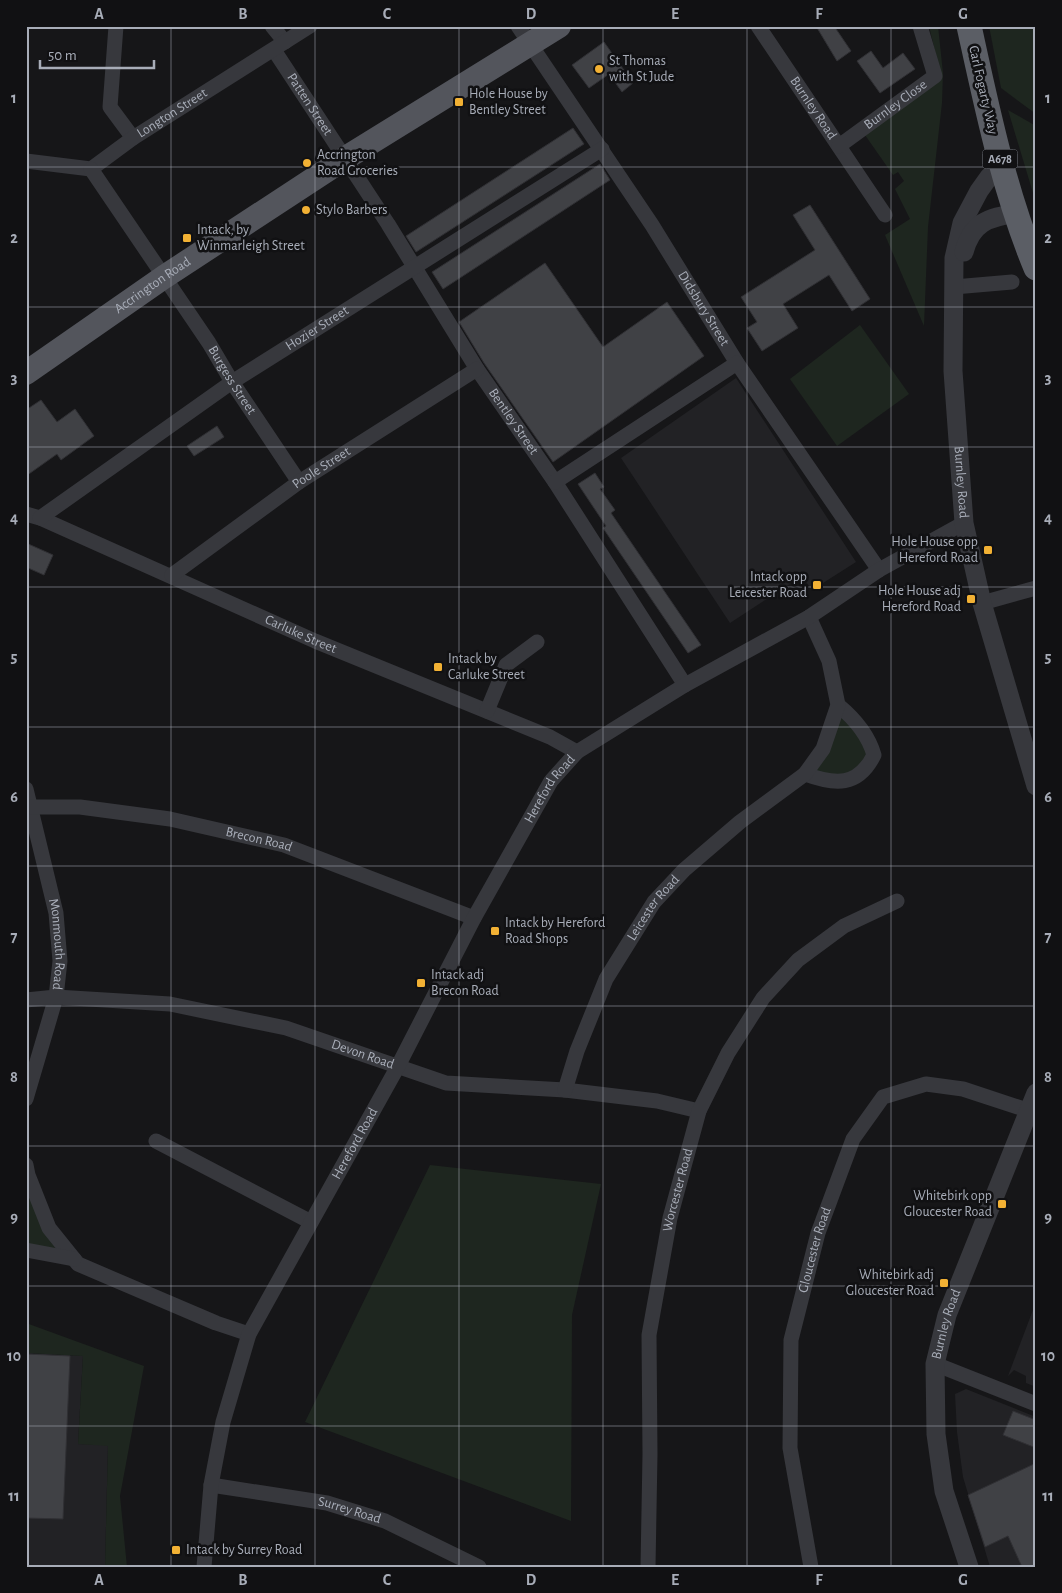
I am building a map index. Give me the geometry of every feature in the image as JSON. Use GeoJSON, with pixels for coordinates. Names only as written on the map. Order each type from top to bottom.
{"type":"FeatureCollection","features":[{"type":"Feature","properties":{"kind":"highway","name":"Carl Fogarty Way"},"geometry":{"type":"LineString","coordinates":[[968,26],[1002,166],[1036,268]]}},
{"type":"Feature","properties":{"kind":"main road","name":"Accrington Road"},"geometry":{"type":"LineString","coordinates":[[26,373],[164,277],[344,159],[559,26]]}},
{"type":"Feature","properties":{"kind":"street"},"geometry":{"type":"LineString","coordinates":[[116,26],[110,107],[133,138]]}},
{"type":"Feature","properties":{"kind":"street","name":"Patten Street"},"geometry":{"type":"LineString","coordinates":[[272,26],[279,46],[344,159]]}},
{"type":"Feature","properties":{"kind":"street","name":"Longton Street"},"geometry":{"type":"LineString","coordinates":[[91,169],[133,138],[310,26]]}},
{"type":"Feature","properties":{"kind":"street","name":"Didsbury Street"},"geometry":{"type":"LineString","coordinates":[[518,26],[652,225],[737,363],[879,570]]}},
{"type":"Feature","properties":{"kind":"street","name":"Burnley Road"},"geometry":{"type":"LineString","coordinates":[[758,26],[886,215]]}},
{"type":"Feature","properties":{"kind":"street","name":"Burnley Close"},"geometry":{"type":"LineString","coordinates":[[839,146],[934,76],[920,26]]}},
{"type":"Feature","properties":{"kind":"street","name":"Hozier Street"},"geometry":{"type":"LineString","coordinates":[[33,516],[232,382],[602,149]]}},
{"type":"Feature","properties":{"kind":"street","name":"Bentley Street"},"geometry":{"type":"LineString","coordinates":[[344,159],[415,267],[477,368],[555,482],[685,685]]}},
{"type":"Feature","properties":{"kind":"street"},"geometry":{"type":"LineString","coordinates":[[26,161],[91,169]]}},
{"type":"Feature","properties":{"kind":"street","name":"Burnley Road"},"geometry":{"type":"LineString","coordinates":[[1002,166],[989,177],[979,191],[962,223],[954,258],[953,371],[964,523],[982,603],[1036,786]]}},
{"type":"Feature","properties":{"kind":"street","name":"Burgess Street"},"geometry":{"type":"LineString","coordinates":[[91,169],[210,343],[232,382],[299,482]]}},
{"type":"Feature","properties":{"kind":"street","name":"Burnley Road"},"geometry":{"type":"LineString","coordinates":[[954,287],[967,243],[975,228],[987,218],[1016,212]]}},
{"type":"Feature","properties":{"kind":"street"},"geometry":{"type":"LineString","coordinates":[[954,287],[1012,282]]}},
{"type":"Feature","properties":{"kind":"street"},"geometry":{"type":"LineString","coordinates":[[555,482],[737,363]]}},
{"type":"Feature","properties":{"kind":"street","name":"Poole Street"},"geometry":{"type":"LineString","coordinates":[[172,575],[299,482],[477,368]]}},
{"type":"Feature","properties":{"kind":"street","name":"Carluke Street"},"geometry":{"type":"LineString","coordinates":[[33,516],[172,575],[315,641],[550,737],[577,752]]}},
{"type":"Feature","properties":{"kind":"street","name":"Hereford Road"},"geometry":{"type":"LineString","coordinates":[[204,1567],[211,1485],[223,1422],[249,1334],[397,1068],[474,918],[551,781],[577,752],[685,685],[809,617],[879,570],[964,523]]}},
{"type":"Feature","properties":{"kind":"street"},"geometry":{"type":"LineString","coordinates":[[982,603],[1036,588]]}},
{"type":"Feature","properties":{"kind":"street"},"geometry":{"type":"LineString","coordinates":[[805,774],[829,783],[856,778],[867,769],[874,755],[869,739],[848,713],[838,706],[829,662],[809,617]]}},
{"type":"Feature","properties":{"kind":"street"},"geometry":{"type":"LineString","coordinates":[[487,711],[506,665],[537,642]]}},
{"type":"Feature","properties":{"kind":"street","name":"Leicester Road"},"geometry":{"type":"LineString","coordinates":[[565,1090],[577,1051],[606,979],[654,902],[684,870],[712,846],[805,774],[823,749],[838,706]]}},
{"type":"Feature","properties":{"kind":"street","name":"Monmouth Road"},"geometry":{"type":"LineString","coordinates":[[26,789],[32,807],[56,913],[60,960],[56,997],[26,1099]]}},
{"type":"Feature","properties":{"kind":"street","name":"Brecon Road"},"geometry":{"type":"LineString","coordinates":[[32,807],[80,807],[170,819],[284,845],[474,918]]}},
{"type":"Feature","properties":{"kind":"street","name":"Worcester Road"},"geometry":{"type":"LineString","coordinates":[[648,1567],[650,1454],[649,1335],[670,1218],[699,1111],[728,1053],[763,998],[774,985],[798,960],[844,926],[897,901]]}},
{"type":"Feature","properties":{"kind":"street","name":"Devon Road"},"geometry":{"type":"LineString","coordinates":[[26,1000],[56,997],[170,1004],[286,1028],[397,1068],[446,1083],[565,1090],[657,1101],[699,1111]]}},
{"type":"Feature","properties":{"kind":"street","name":"Gloucester Road"},"geometry":{"type":"LineString","coordinates":[[811,1567],[790,1448],[791,1340],[818,1233],[853,1139],[883,1097],[926,1084],[1033,1102]]}},
{"type":"Feature","properties":{"kind":"street","name":"Burnley Road"},"geometry":{"type":"LineString","coordinates":[[969,1567],[944,1491],[936,1434],[935,1364],[947,1316],[1033,1102]]}},
{"type":"Feature","properties":{"kind":"street"},"geometry":{"type":"LineString","coordinates":[[156,1140],[311,1222]]}},
{"type":"Feature","properties":{"kind":"street"},"geometry":{"type":"LineString","coordinates":[[26,1165],[28,1175],[49,1228],[78,1264],[216,1323],[249,1334]]}},
{"type":"Feature","properties":{"kind":"street"},"geometry":{"type":"LineString","coordinates":[[26,1250],[74,1260]]}},
{"type":"Feature","properties":{"kind":"street"},"geometry":{"type":"LineString","coordinates":[[935,1364],[1036,1404]]}},
{"type":"Feature","properties":{"kind":"street","name":"Surrey Road"},"geometry":{"type":"LineString","coordinates":[[211,1485],[327,1503],[385,1521],[479,1567]]}},
{"type":"Feature","properties":{"kind":"shaded area"},"geometry":{"type":"Polygon","coordinates":[[[929,26],[938,26],[943,73],[942,103],[928,227],[924,326],[885,235],[910,219],[895,189],[904,181],[898,172],[893,175],[865,135],[939,81],[939,68],[929,26]]]}},
{"type":"Feature","properties":{"kind":"shaded area"},"geometry":{"type":"Polygon","coordinates":[[[989,26],[1036,26],[1036,114],[1001,88],[989,26]]]}},
{"type":"Feature","properties":{"kind":"shaded area"},"geometry":{"type":"Polygon","coordinates":[[[1008,110],[1036,126],[1036,203],[1008,110]]]}},
{"type":"Feature","properties":{"kind":"shaded area"},"geometry":{"type":"Polygon","coordinates":[[[860,325],[909,394],[837,446],[790,379],[860,325]]]}},
{"type":"Feature","properties":{"kind":"shaded area"},"geometry":{"type":"Polygon","coordinates":[[[736,378],[856,562],[812,590],[802,576],[730,623],[621,458],[736,378]]]}},
{"type":"Feature","properties":{"kind":"shaded area"},"geometry":{"type":"Polygon","coordinates":[[[838,705],[874,755],[856,778],[805,774],[838,705]]]}},
{"type":"Feature","properties":{"kind":"shaded area"},"geometry":{"type":"Polygon","coordinates":[[[26,1165],[28,1175],[74,1259],[26,1250],[26,1165]]]}},
{"type":"Feature","properties":{"kind":"shaded area"},"geometry":{"type":"Polygon","coordinates":[[[430,1165],[601,1184],[572,1315],[571,1521],[305,1422],[430,1165]]]}},
{"type":"Feature","properties":{"kind":"shaded area"},"geometry":{"type":"Polygon","coordinates":[[[1036,1302],[1036,1387],[1026,1383],[1026,1376],[1014,1370],[1008,1376],[1036,1302]]]}},
{"type":"Feature","properties":{"kind":"shaded area"},"geometry":{"type":"Polygon","coordinates":[[[26,1323],[144,1366],[120,1496],[127,1567],[105,1567],[108,1446],[78,1444],[83,1356],[26,1353],[26,1323]]]}},
{"type":"Feature","properties":{"kind":"shaded area"},"geometry":{"type":"Polygon","coordinates":[[[26,1353],[83,1356],[78,1444],[108,1445],[105,1567],[26,1567],[26,1353]]]}},
{"type":"Feature","properties":{"kind":"shaded area"},"geometry":{"type":"Polygon","coordinates":[[[966,1389],[1036,1417],[1036,1567],[990,1567],[963,1477],[957,1432],[955,1394],[966,1389]]]}},
{"type":"Feature","properties":{"kind":"building"},"geometry":{"type":"Polygon","coordinates":[[[816,26],[834,26],[851,51],[837,61],[816,26]]]}},
{"type":"Feature","properties":{"kind":"building","name":"St Thomas with St Jude"},"geometry":{"type":"Polygon","coordinates":[[[604,42],[633,83],[622,92],[609,74],[589,88],[572,65],[604,42]]]}},
{"type":"Feature","properties":{"kind":"building"},"geometry":{"type":"Polygon","coordinates":[[[871,51],[883,68],[903,53],[915,69],[880,93],[857,61],[871,51]]]}},
{"type":"Feature","properties":{"kind":"building"},"geometry":{"type":"Polygon","coordinates":[[[573,128],[584,144],[416,252],[406,236],[573,128]]]}},
{"type":"Feature","properties":{"kind":"building"},"geometry":{"type":"Polygon","coordinates":[[[600,164],[610,180],[443,289],[432,272],[600,164]]]}},
{"type":"Feature","properties":{"kind":"building"},"geometry":{"type":"Polygon","coordinates":[[[810,205],[870,299],[852,311],[829,275],[783,304],[798,328],[762,351],[747,328],[757,322],[741,297],[815,250],[793,215],[810,205]]]}},
{"type":"Feature","properties":{"kind":"building"},"geometry":{"type":"Polygon","coordinates":[[[545,263],[603,347],[667,302],[704,356],[553,462],[484,363],[459,322],[545,263]]]}},
{"type":"Feature","properties":{"kind":"building"},"geometry":{"type":"Polygon","coordinates":[[[41,400],[57,422],[75,409],[94,436],[61,460],[57,454],[26,476],[26,410],[41,400]]]}},
{"type":"Feature","properties":{"kind":"building"},"geometry":{"type":"Polygon","coordinates":[[[217,426],[224,437],[194,456],[187,446],[217,426]]]}},
{"type":"Feature","properties":{"kind":"building"},"geometry":{"type":"Polygon","coordinates":[[[595,473],[604,487],[600,489],[615,510],[611,513],[701,645],[688,653],[603,528],[606,526],[578,484],[595,473]]]}},
{"type":"Feature","properties":{"kind":"building"},"geometry":{"type":"Polygon","coordinates":[[[26,543],[53,555],[44,575],[26,567],[26,543]]]}},
{"type":"Feature","properties":{"kind":"building"},"geometry":{"type":"Polygon","coordinates":[[[26,1354],[70,1356],[63,1519],[26,1518],[26,1354]]]}},
{"type":"Feature","properties":{"kind":"building"},"geometry":{"type":"Polygon","coordinates":[[[1013,1411],[1036,1420],[1036,1448],[1003,1435],[1013,1411]]]}},
{"type":"Feature","properties":{"kind":"building"},"geometry":{"type":"Polygon","coordinates":[[[1036,1463],[1036,1567],[1022,1567],[1008,1536],[985,1547],[968,1495],[1036,1463]]]}},
{"type":"Feature","properties":{"kind":"place","name":"St Thomas with St Jude"},"geometry":{"type":"Point","coordinates":[599,69]}},
{"type":"Feature","properties":{"kind":"place","name":"Hole House by Bentley Street"},"geometry":{"type":"Point","coordinates":[459,102]}},
{"type":"Feature","properties":{"kind":"place","name":"Accrington Road Groceries"},"geometry":{"type":"Point","coordinates":[307,163]}},
{"type":"Feature","properties":{"kind":"place","name":"Stylo Barbers"},"geometry":{"type":"Point","coordinates":[306,210]}},
{"type":"Feature","properties":{"kind":"place","name":"Intack, by Winmarleigh Street"},"geometry":{"type":"Point","coordinates":[187,238]}},
{"type":"Feature","properties":{"kind":"place","name":"Hole House opp Hereford Road"},"geometry":{"type":"Point","coordinates":[988,550]}},
{"type":"Feature","properties":{"kind":"place","name":"Intack opp Leicester Road"},"geometry":{"type":"Point","coordinates":[817,585]}},
{"type":"Feature","properties":{"kind":"place","name":"Hole House adj Hereford Road"},"geometry":{"type":"Point","coordinates":[971,599]}},
{"type":"Feature","properties":{"kind":"place","name":"Intack by Carluke Street"},"geometry":{"type":"Point","coordinates":[438,667]}},
{"type":"Feature","properties":{"kind":"place","name":"Intack by Hereford Road Shops"},"geometry":{"type":"Point","coordinates":[495,931]}},
{"type":"Feature","properties":{"kind":"place","name":"Intack adj Brecon Road"},"geometry":{"type":"Point","coordinates":[421,983]}},
{"type":"Feature","properties":{"kind":"place","name":"Whitebirk opp Gloucester Road"},"geometry":{"type":"Point","coordinates":[1002,1204]}},
{"type":"Feature","properties":{"kind":"place","name":"Whitebirk adj Gloucester Road"},"geometry":{"type":"Point","coordinates":[944,1283]}},
{"type":"Feature","properties":{"kind":"place","name":"Intack by Surrey Road"},"geometry":{"type":"Point","coordinates":[176,1550]}}]}
